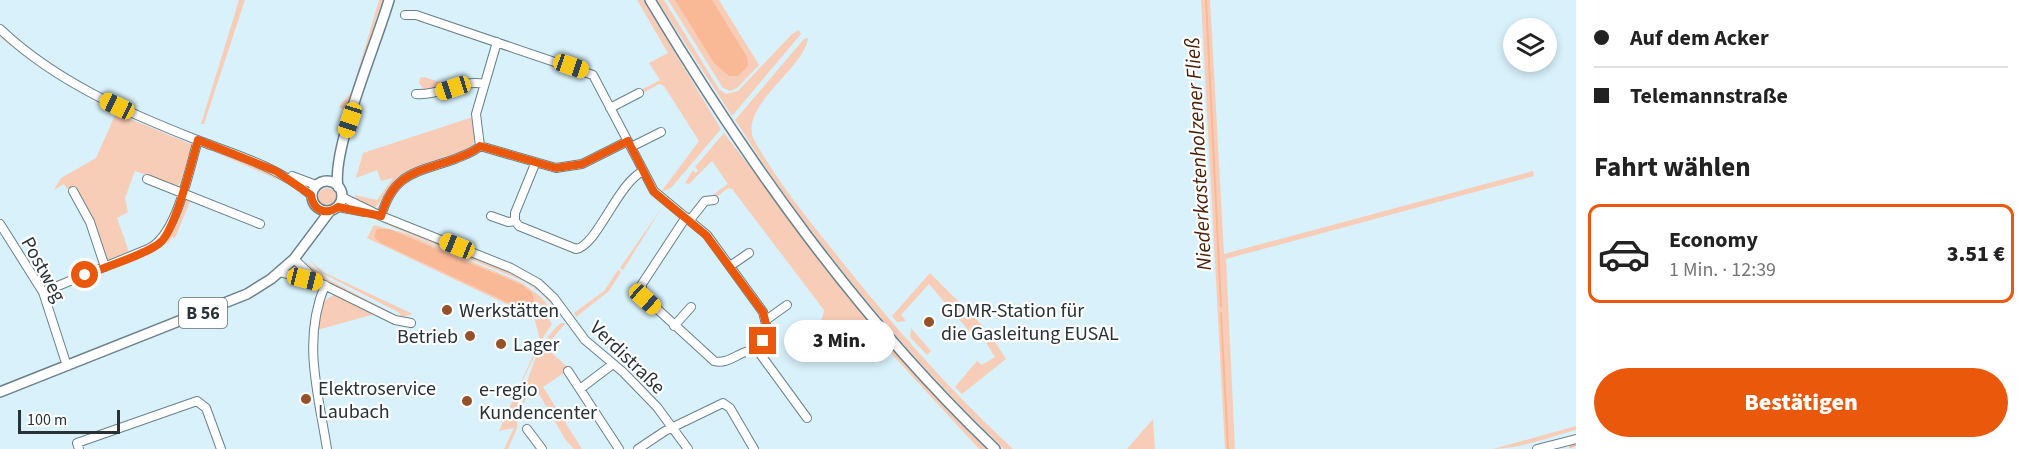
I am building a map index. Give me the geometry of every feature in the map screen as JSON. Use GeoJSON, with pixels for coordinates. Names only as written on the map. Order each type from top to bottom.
{"type":"FeatureCollection","features":[{"type":"Feature","properties":{"kind":"main road"},"geometry":{"type":"LineString","coordinates":[[345,137],[311,195],[316,207],[334,209],[342,197],[338,187],[337,173],[345,137],[389,0]]}},
{"type":"Feature","properties":{"kind":"main road"},"geometry":{"type":"LineString","coordinates":[[650,0],[737,138],[848,286],[899,347],[995,449]]}},
{"type":"Feature","properties":{"kind":"main road"},"geometry":{"type":"LineString","coordinates":[[320,183],[338,187]]}},
{"type":"Feature","properties":{"kind":"main road","name":"B 56"},"geometry":{"type":"LineString","coordinates":[[306,243],[316,207]]}},
{"type":"Feature","properties":{"kind":"main road","name":"B 56"},"geometry":{"type":"LineString","coordinates":[[0,392],[238,299],[279,272],[294,259],[334,209]]}},
{"type":"Feature","properties":{"kind":"street"},"geometry":{"type":"LineString","coordinates":[[405,15],[416,15],[592,73],[654,192],[706,235],[766,320],[766,330],[758,351]]}},
{"type":"Feature","properties":{"kind":"street"},"geometry":{"type":"LineString","coordinates":[[0,29],[36,59],[80,88],[198,140],[276,171],[320,183]]}},
{"type":"Feature","properties":{"kind":"street"},"geometry":{"type":"LineString","coordinates":[[478,148],[476,121],[497,42]]}},
{"type":"Feature","properties":{"kind":"street"},"geometry":{"type":"LineString","coordinates":[[416,94],[429,95],[472,82],[484,84]]}},
{"type":"Feature","properties":{"kind":"street"},"geometry":{"type":"LineString","coordinates":[[610,108],[639,93]]}},
{"type":"Feature","properties":{"kind":"street"},"geometry":{"type":"LineString","coordinates":[[381,216],[391,191],[400,180],[478,148],[556,168],[576,166],[661,132]]}},
{"type":"Feature","properties":{"kind":"street"},"geometry":{"type":"LineString","coordinates":[[43,292],[162,241],[182,193],[198,140]]}},
{"type":"Feature","properties":{"kind":"street"},"geometry":{"type":"LineString","coordinates":[[535,164],[515,213],[515,221],[519,226],[573,248],[582,248],[628,182],[643,171]]}},
{"type":"Feature","properties":{"kind":"street"},"geometry":{"type":"LineString","coordinates":[[276,171],[311,195]]}},
{"type":"Feature","properties":{"kind":"street"},"geometry":{"type":"LineString","coordinates":[[147,179],[260,224]]}},
{"type":"Feature","properties":{"kind":"street"},"geometry":{"type":"LineString","coordinates":[[73,191],[90,222],[105,267]]}},
{"type":"Feature","properties":{"kind":"street","name":"Verdistraße"},"geometry":{"type":"LineString","coordinates":[[342,197],[381,216],[504,265],[538,283],[554,298],[585,340],[642,391],[674,427],[688,449]]}},
{"type":"Feature","properties":{"kind":"street"},"geometry":{"type":"LineString","coordinates":[[714,200],[705,201],[688,219],[640,288],[643,297],[718,362],[749,350],[758,351],[807,418]]}},
{"type":"Feature","properties":{"kind":"street","name":"Verdistraße"},"geometry":{"type":"LineString","coordinates":[[334,209],[381,216]]}},
{"type":"Feature","properties":{"kind":"street"},"geometry":{"type":"LineString","coordinates":[[491,216],[508,222],[515,221]]}},
{"type":"Feature","properties":{"kind":"street","name":"Postweg"},"geometry":{"type":"LineString","coordinates":[[0,224],[43,292],[67,366]]}},
{"type":"Feature","properties":{"kind":"street"},"geometry":{"type":"LineString","coordinates":[[730,266],[748,253]]}},
{"type":"Feature","properties":{"kind":"street"},"geometry":{"type":"LineString","coordinates":[[294,259],[322,284]]}},
{"type":"Feature","properties":{"kind":"street"},"geometry":{"type":"LineString","coordinates":[[279,272],[322,284],[395,320],[411,323]]}},
{"type":"Feature","properties":{"kind":"street"},"geometry":{"type":"LineString","coordinates":[[322,284],[312,335],[325,448]]}},
{"type":"Feature","properties":{"kind":"street"},"geometry":{"type":"LineString","coordinates":[[766,320],[787,305]]}},
{"type":"Feature","properties":{"kind":"street"},"geometry":{"type":"LineString","coordinates":[[674,326],[691,307]]}},
{"type":"Feature","properties":{"kind":"street"},"geometry":{"type":"LineString","coordinates":[[580,389],[613,364]]}},
{"type":"Feature","properties":{"kind":"street"},"geometry":{"type":"LineString","coordinates":[[568,371],[619,449]]}},
{"type":"Feature","properties":{"kind":"street"},"geometry":{"type":"LineString","coordinates":[[79,449],[77,443],[189,403],[203,403],[220,449]]}},
{"type":"Feature","properties":{"kind":"street"},"geometry":{"type":"LineString","coordinates":[[638,449],[674,427],[725,403],[754,449]]}},
{"type":"Feature","properties":{"kind":"street"},"geometry":{"type":"LineString","coordinates":[[527,429],[542,449]]}},
{"type":"Feature","properties":{"kind":"street"},"geometry":{"type":"LineString","coordinates":[[1537,449],[1576,439]]}},
{"type":"Feature","properties":{"kind":"shaded area"},"geometry":{"type":"Polygon","coordinates":[[[239,0],[245,0],[204,124],[201,124],[239,0]]]}},
{"type":"Feature","properties":{"kind":"shaded area"},"geometry":{"type":"Polygon","coordinates":[[[379,0],[385,0],[382,2],[371,35],[373,36],[342,132],[340,131],[347,110],[339,107],[352,91],[379,0]]]}},
{"type":"Feature","properties":{"kind":"shaded area"},"geometry":{"type":"Polygon","coordinates":[[[637,0],[643,0],[721,129],[671,188],[661,192],[699,141],[664,86],[659,84],[643,93],[641,90],[660,80],[649,63],[668,53],[637,0]]]}},
{"type":"Feature","properties":{"kind":"shaded area"},"geometry":{"type":"Polygon","coordinates":[[[657,0],[664,0],[719,89],[726,94],[738,91],[792,34],[799,30],[801,34],[732,116],[657,0]]]}},
{"type":"Feature","properties":{"kind":"shaded area"},"geometry":{"type":"Polygon","coordinates":[[[668,0],[719,0],[759,65],[737,88],[730,91],[723,88],[668,0]]]}},
{"type":"Feature","properties":{"kind":"shaded area"},"geometry":{"type":"Polygon","coordinates":[[[675,0],[712,0],[747,57],[748,66],[738,76],[729,76],[714,63],[675,0]]]}},
{"type":"Feature","properties":{"kind":"shaded area"},"geometry":{"type":"Polygon","coordinates":[[[1201,0],[1210,0],[1224,254],[1533,171],[1534,176],[1226,259],[1235,449],[1225,449],[1201,0]]]}},
{"type":"Feature","properties":{"kind":"shaded area"},"geometry":{"type":"Polygon","coordinates":[[[0,34],[21,52],[67,82],[115,107],[191,141],[128,116],[71,87],[35,64],[1,38],[0,34]]]}},
{"type":"Feature","properties":{"kind":"shaded area"},"geometry":{"type":"Polygon","coordinates":[[[808,38],[796,62],[756,112],[752,125],[753,138],[791,197],[877,304],[943,379],[1013,449],[1004,449],[973,419],[856,289],[771,176],[735,120],[804,39],[808,38]]]}},
{"type":"Feature","properties":{"kind":"shaded area"},"geometry":{"type":"Polygon","coordinates":[[[424,77],[447,85],[426,92],[419,83],[420,78],[424,77]]]}},
{"type":"Feature","properties":{"kind":"shaded area"},"geometry":{"type":"Polygon","coordinates":[[[116,113],[193,145],[193,149],[182,182],[177,186],[135,171],[125,198],[128,212],[117,218],[129,252],[132,252],[107,262],[76,189],[73,186],[67,189],[64,184],[54,190],[61,178],[96,158],[116,113]]]}},
{"type":"Feature","properties":{"kind":"shaded area"},"geometry":{"type":"Polygon","coordinates":[[[473,117],[475,141],[471,148],[397,177],[376,207],[364,204],[354,195],[377,200],[393,178],[381,181],[377,170],[356,178],[363,153],[473,117]]]}},
{"type":"Feature","properties":{"kind":"shaded area"},"geometry":{"type":"Polygon","coordinates":[[[724,133],[861,312],[900,358],[986,449],[979,449],[865,325],[801,358],[793,342],[794,337],[801,329],[822,319],[824,310],[732,189],[728,188],[715,198],[710,197],[728,184],[712,161],[689,184],[685,183],[693,170],[696,173],[698,170],[695,167],[724,133]]]}},
{"type":"Feature","properties":{"kind":"shaded area"},"geometry":{"type":"Polygon","coordinates":[[[205,148],[283,177],[295,187],[205,148]]]}},
{"type":"Feature","properties":{"kind":"shaded area"},"geometry":{"type":"Polygon","coordinates":[[[323,188],[331,188],[336,193],[334,204],[323,206],[318,201],[318,193],[323,188]]]}},
{"type":"Feature","properties":{"kind":"shaded area"},"geometry":{"type":"Polygon","coordinates":[[[186,196],[191,199],[175,238],[172,237],[167,246],[171,228],[186,196]]]}},
{"type":"Feature","properties":{"kind":"shaded area"},"geometry":{"type":"Polygon","coordinates":[[[663,206],[623,270],[620,268],[663,206]]]}},
{"type":"Feature","properties":{"kind":"shaded area"},"geometry":{"type":"Polygon","coordinates":[[[383,220],[482,257],[508,270],[531,284],[549,299],[561,315],[540,292],[523,281],[383,223],[383,220]]]}},
{"type":"Feature","properties":{"kind":"shaded area"},"geometry":{"type":"Polygon","coordinates":[[[374,225],[408,234],[522,283],[541,297],[558,318],[554,319],[538,302],[535,307],[542,309],[552,324],[524,378],[518,405],[517,428],[508,449],[504,449],[514,428],[499,431],[540,340],[534,317],[367,238],[374,225]]]}},
{"type":"Feature","properties":{"kind":"shaded area"},"geometry":{"type":"Polygon","coordinates":[[[377,229],[389,229],[522,285],[532,293],[534,301],[527,309],[522,309],[381,243],[374,237],[377,229]]]}},
{"type":"Feature","properties":{"kind":"shaded area"},"geometry":{"type":"Polygon","coordinates":[[[309,259],[323,272],[413,314],[402,317],[398,312],[320,272],[309,259]]]}},
{"type":"Feature","properties":{"kind":"shaded area"},"geometry":{"type":"Polygon","coordinates":[[[306,262],[326,278],[399,317],[334,286],[312,270],[306,262]]]}},
{"type":"Feature","properties":{"kind":"shaded area"},"geometry":{"type":"Polygon","coordinates":[[[618,270],[621,272],[609,291],[576,317],[574,313],[604,291],[618,270]]]}},
{"type":"Feature","properties":{"kind":"shaded area"},"geometry":{"type":"Polygon","coordinates":[[[930,273],[988,331],[1006,359],[962,394],[955,387],[977,361],[982,365],[995,357],[985,341],[976,339],[929,284],[901,315],[906,321],[897,322],[892,316],[930,273]]]}},
{"type":"Feature","properties":{"kind":"shaded area"},"geometry":{"type":"Polygon","coordinates":[[[334,295],[375,314],[317,330],[324,301],[334,295]]]}},
{"type":"Feature","properties":{"kind":"shaded area"},"geometry":{"type":"Polygon","coordinates":[[[561,323],[566,323],[545,347],[570,369],[543,387],[582,449],[574,449],[565,439],[539,394],[528,391],[522,409],[526,386],[534,362],[546,340],[561,323]]]}},
{"type":"Feature","properties":{"kind":"shaded area"},"geometry":{"type":"Polygon","coordinates":[[[911,328],[931,351],[927,355],[910,337],[911,328]]]}},
{"type":"Feature","properties":{"kind":"shaded area"},"geometry":{"type":"Polygon","coordinates":[[[1153,419],[1155,449],[1127,449],[1153,419]]]}},
{"type":"Feature","properties":{"kind":"shaded area"},"geometry":{"type":"Polygon","coordinates":[[[1576,426],[1576,430],[1534,442],[1493,449],[1576,426]]]}},
{"type":"Feature","properties":{"kind":"waterway","name":"Niederkastenholzener Fließ"},"geometry":{"type":"LineString","coordinates":[[1206,0],[1221,306]]}},
{"type":"Feature","properties":{"kind":"waterway","name":"Niederkastenholzener Fließ"},"geometry":{"type":"LineString","coordinates":[[1221,313],[1228,449]]}},
{"type":"Feature","properties":{"kind":"waterway"},"geometry":{"type":"LineString","coordinates":[[1570,447],[1576,445]]}},
{"type":"Feature","properties":{"kind":"place","name":"Werkstätten"},"geometry":{"type":"Point","coordinates":[447,310]}},
{"type":"Feature","properties":{"kind":"place","name":"GDMR-Station für die Gasleitung EUSAL"},"geometry":{"type":"Point","coordinates":[929,322]}},
{"type":"Feature","properties":{"kind":"place","name":"Betrieb"},"geometry":{"type":"Point","coordinates":[470,336]}},
{"type":"Feature","properties":{"kind":"place","name":"Lager"},"geometry":{"type":"Point","coordinates":[501,344]}},
{"type":"Feature","properties":{"kind":"place","name":"Elektroservice Laubach"},"geometry":{"type":"Point","coordinates":[306,399]}},
{"type":"Feature","properties":{"kind":"place","name":"e-regio Kundencenter"},"geometry":{"type":"Point","coordinates":[467,401]}},
{"type":"Feature","properties":{"kind":"route"},"geometry":{"type":"LineString","coordinates":[[85,275],[162,241],[177,208],[198,140],[268,167],[291,179],[311,195],[313,204],[321,211],[326,212],[338,207],[381,216],[391,191],[404,177],[469,153],[480,146],[535,164],[556,168],[582,164],[628,141],[654,192],[706,235],[763,312],[767,328],[763,341]]}}]}
